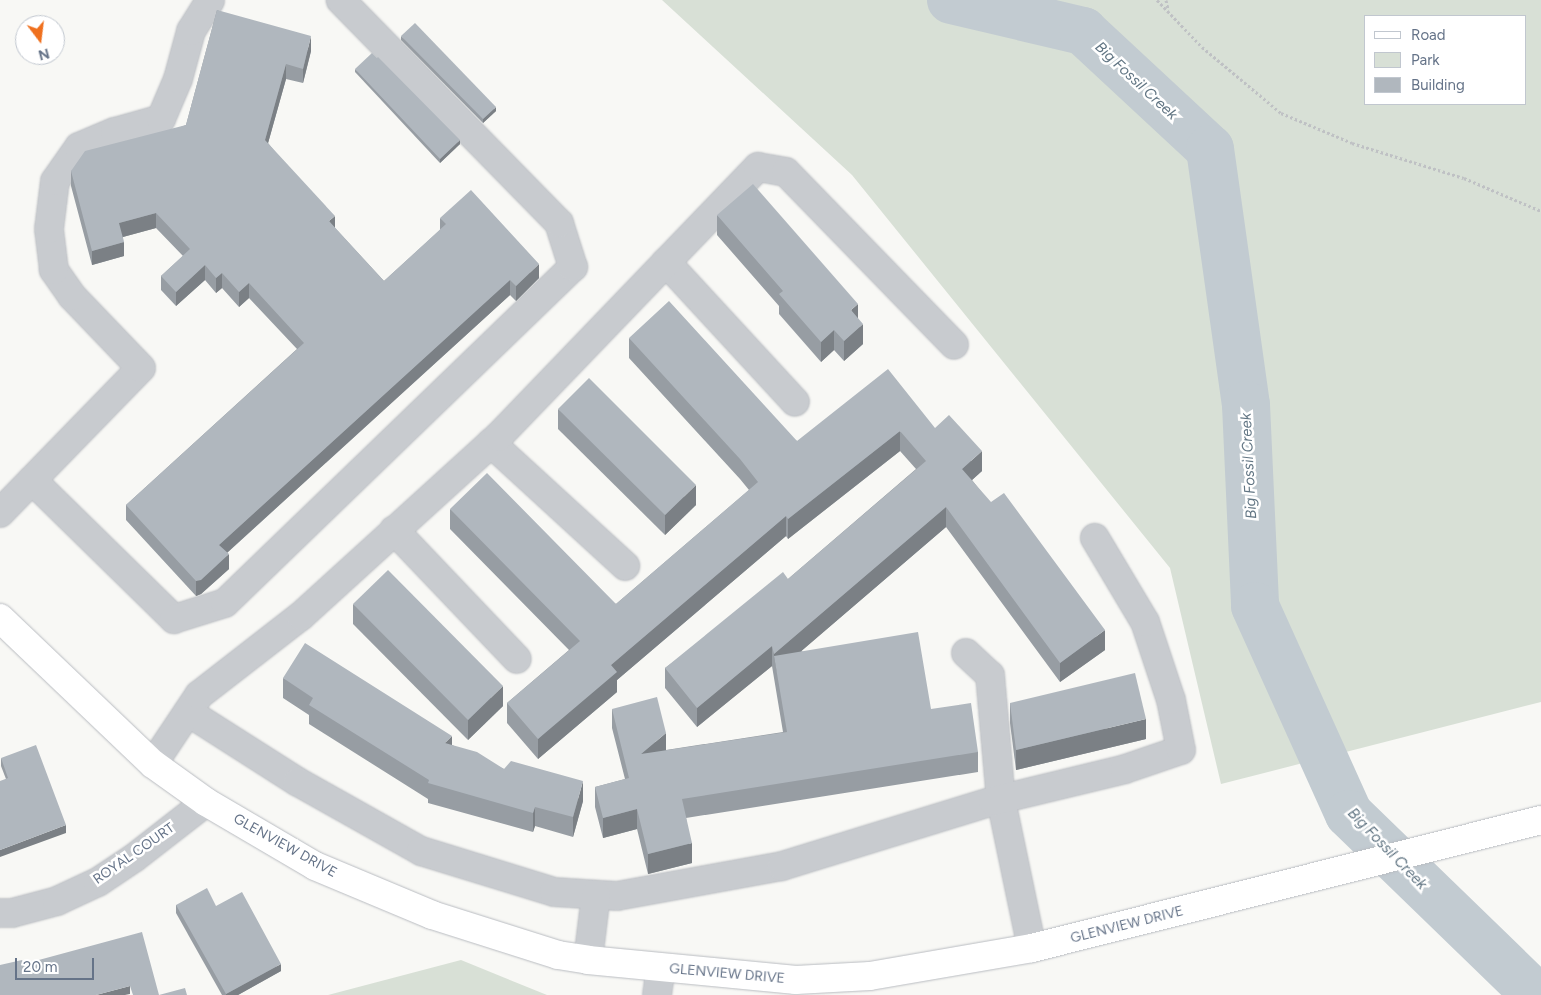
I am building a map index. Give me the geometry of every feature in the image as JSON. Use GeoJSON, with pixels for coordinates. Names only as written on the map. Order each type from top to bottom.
{"type":"FeatureCollection","features":[{"type":"Feature","properties":{"kind":"main road","name":"GLENVIEW DRIVE"},"geometry":{"type":"LineString","coordinates":[[0,618],[153,764],[206,802],[315,866],[432,915],[558,955],[588,960],[796,980],[870,976],[1032,948],[1541,820]]}},
{"type":"Feature","properties":{"kind":"street"},"geometry":{"type":"LineString","coordinates":[[0,513],[141,368],[72,296],[54,270],[49,229],[55,181],[79,147],[115,132],[160,119],[178,79],[191,32],[210,0]]}},
{"type":"Feature","properties":{"kind":"street"},"geometry":{"type":"LineString","coordinates":[[32,480],[174,619],[226,604],[573,267],[559,223],[341,0]]}},
{"type":"Feature","properties":{"kind":"street"},"geometry":{"type":"LineString","coordinates":[[153,764],[199,695],[301,616],[491,443],[758,167],[786,172],[954,345]]}},
{"type":"Feature","properties":{"kind":"street"},"geometry":{"type":"LineString","coordinates":[[666,262],[795,402]]}},
{"type":"Feature","properties":{"kind":"street"},"geometry":{"type":"LineString","coordinates":[[491,443],[625,566]]}},
{"type":"Feature","properties":{"kind":"street"},"geometry":{"type":"LineString","coordinates":[[394,530],[518,659]]}},
{"type":"Feature","properties":{"kind":"street"},"geometry":{"type":"LineString","coordinates":[[188,712],[298,782],[421,850],[554,892],[617,896],[782,866],[1001,800],[1126,769],[1181,750],[1171,700],[1145,622],[1094,538]]}},
{"type":"Feature","properties":{"kind":"street"},"geometry":{"type":"LineString","coordinates":[[966,653],[990,675],[1001,800],[1032,948]]}},
{"type":"Feature","properties":{"kind":"street","name":"ROYAL COURT"},"geometry":{"type":"LineString","coordinates":[[0,912],[12,913],[57,901],[98,882],[134,858],[206,802]]}},
{"type":"Feature","properties":{"kind":"street"},"geometry":{"type":"LineString","coordinates":[[588,960],[596,895]]}},
{"type":"Feature","properties":{"kind":"street"},"geometry":{"type":"LineString","coordinates":[[657,995],[661,968]]}},
{"type":"Feature","properties":{"kind":"path"},"geometry":{"type":"LineString","coordinates":[[1157,0],[1202,47],[1281,113],[1352,143],[1464,178],[1541,211]]}},
{"type":"Feature","properties":{"kind":"path"},"geometry":{"type":"LineString","coordinates":[[1166,0],[1168,10]]}},
{"type":"Feature","properties":{"kind":"green space"},"geometry":{"type":"Polygon","coordinates":[[[662,0],[1541,0],[1541,702],[1221,784],[1170,568],[852,175],[662,0]]]}},
{"type":"Feature","properties":{"kind":"green space"},"geometry":{"type":"Polygon","coordinates":[[[461,960],[547,995],[328,995],[461,960]]]}},
{"type":"Feature","properties":{"kind":"building"},"geometry":{"type":"Polygon","coordinates":[[[217,10],[311,36],[303,69],[286,64],[265,140],[335,216],[329,221],[384,281],[446,224],[440,218],[471,190],[539,264],[516,286],[510,280],[219,545],[229,554],[201,580],[196,581],[126,505],[304,343],[249,283],[239,292],[222,273],[216,278],[205,265],[176,292],[161,276],[190,249],[156,213],[119,223],[124,242],[92,251],[71,171],[85,151],[186,125],[217,10]]]}},
{"type":"Feature","properties":{"kind":"building"},"geometry":{"type":"Polygon","coordinates":[[[415,23],[496,107],[483,119],[401,36],[415,23]]]}},
{"type":"Feature","properties":{"kind":"building"},"geometry":{"type":"Polygon","coordinates":[[[372,53],[460,140],[440,159],[355,69],[372,53]]]}},
{"type":"Feature","properties":{"kind":"building"},"geometry":{"type":"Polygon","coordinates":[[[753,184],[858,304],[851,310],[863,324],[844,341],[834,330],[821,342],[779,294],[783,291],[717,215],[753,184]]]}},
{"type":"Feature","properties":{"kind":"building"},"geometry":{"type":"Polygon","coordinates":[[[669,301],[797,441],[888,369],[935,428],[949,415],[982,451],[962,469],[991,502],[1004,493],[1105,630],[1060,663],[946,507],[774,654],[772,646],[697,708],[665,668],[783,572],[788,579],[926,461],[900,431],[788,519],[786,516],[611,665],[617,672],[538,739],[507,703],[580,641],[450,509],[487,473],[616,604],[758,482],[740,459],[629,338],[669,301]]]}},
{"type":"Feature","properties":{"kind":"building"},"geometry":{"type":"Polygon","coordinates":[[[589,378],[696,485],[665,515],[558,409],[589,378]]]}},
{"type":"Feature","properties":{"kind":"building"},"geometry":{"type":"Polygon","coordinates":[[[388,570],[503,686],[468,720],[353,604],[388,570]]]}},
{"type":"Feature","properties":{"kind":"building"},"geometry":{"type":"Polygon","coordinates":[[[918,632],[931,709],[971,703],[978,752],[682,799],[692,843],[648,854],[637,809],[603,818],[595,787],[629,778],[612,709],[657,697],[666,733],[641,754],[787,732],[774,656],[918,632]]]}},
{"type":"Feature","properties":{"kind":"building"},"geometry":{"type":"Polygon","coordinates":[[[305,643],[452,736],[445,743],[477,752],[504,769],[511,761],[583,781],[573,817],[535,807],[533,813],[428,783],[429,780],[309,705],[313,698],[283,678],[305,643]]]}},
{"type":"Feature","properties":{"kind":"building"},"geometry":{"type":"Polygon","coordinates":[[[1135,673],[1146,719],[1016,750],[1010,703],[1135,673]]]}},
{"type":"Feature","properties":{"kind":"building"},"geometry":{"type":"Polygon","coordinates":[[[36,745],[66,825],[0,850],[0,781],[8,778],[1,758],[36,745]]]}},
{"type":"Feature","properties":{"kind":"building"},"geometry":{"type":"Polygon","coordinates":[[[207,888],[216,906],[242,892],[281,964],[226,994],[176,905],[207,888]]]}},
{"type":"Feature","properties":{"kind":"building"},"geometry":{"type":"Polygon","coordinates":[[[142,932],[159,995],[133,995],[130,986],[96,995],[0,995],[0,965],[22,960],[24,964],[142,932]]]}},
{"type":"Feature","properties":{"kind":"building"},"geometry":{"type":"Polygon","coordinates":[[[185,988],[187,995],[159,995],[185,988]]]}},
{"type":"Feature","properties":{"kind":"waterway","name":"Big Fossil Creek"},"geometry":{"type":"LineString","coordinates":[[951,0],[1083,31],[1210,149],[1246,405],[1255,606],[1349,814],[1536,995]]}}]}
